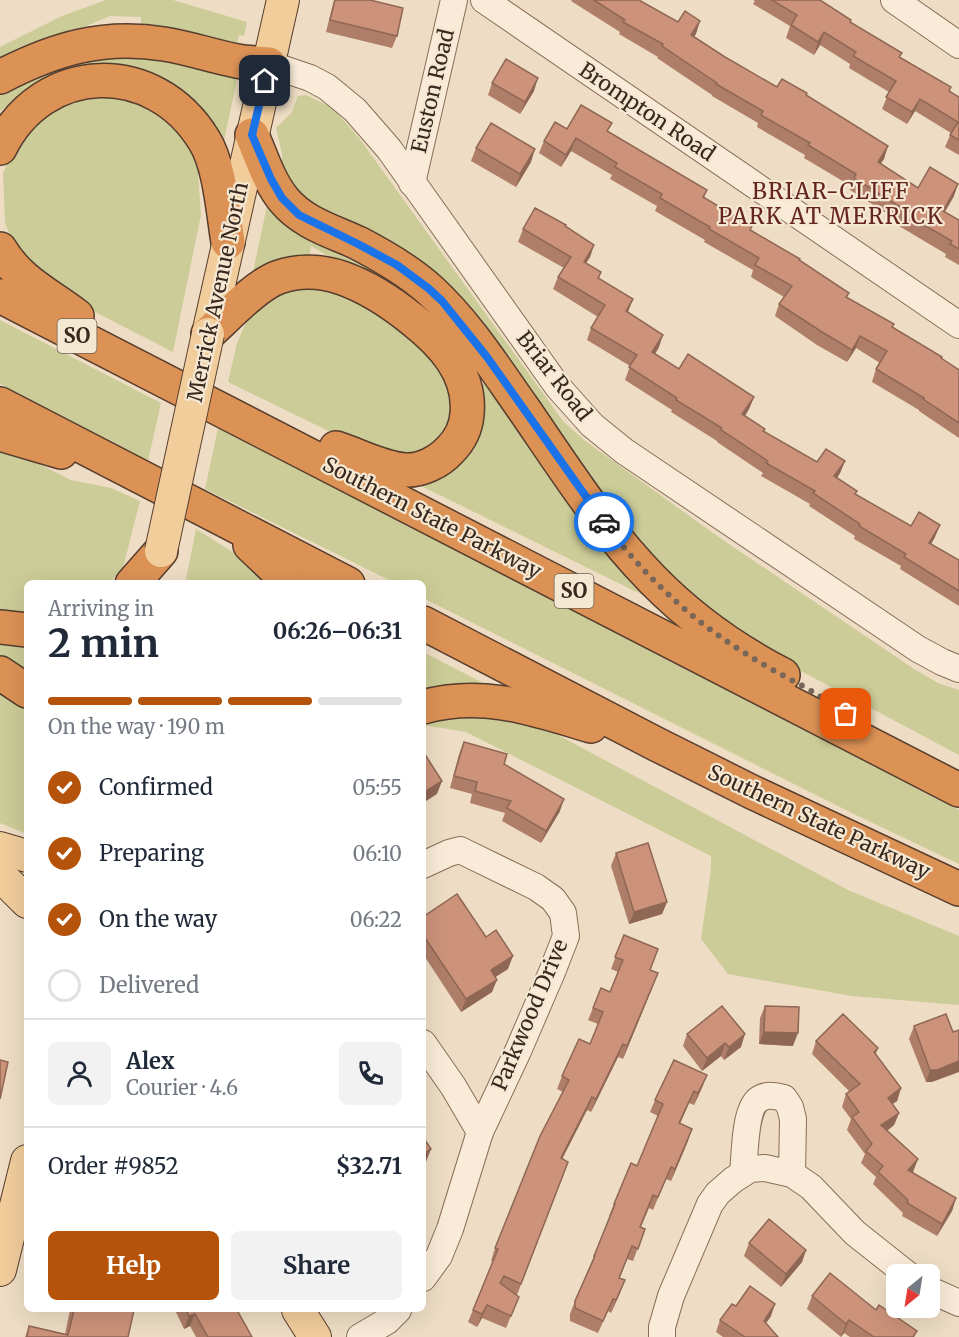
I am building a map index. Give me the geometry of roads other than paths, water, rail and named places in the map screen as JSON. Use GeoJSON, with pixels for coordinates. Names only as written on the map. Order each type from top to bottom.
{"type":"FeatureCollection","features":[{"type":"Feature","properties":{"kind":"highway"},"geometry":{"type":"LineString","coordinates":[[0,77],[62,50],[80,45],[122,41],[162,44],[238,61],[269,63]]}},
{"type":"Feature","properties":{"kind":"highway"},"geometry":{"type":"LineString","coordinates":[[0,148],[11,129],[30,108],[53,92],[83,81],[128,82],[142,87],[180,110],[206,142],[217,178],[228,242]]}},
{"type":"Feature","properties":{"kind":"highway"},"geometry":{"type":"LineString","coordinates":[[252,135],[276,189],[299,215],[397,265],[442,301],[487,357],[612,533],[670,597],[730,644],[829,700],[917,768]]}},
{"type":"Feature","properties":{"kind":"highway"},"geometry":{"type":"LineString","coordinates":[[0,249],[7,261],[30,283],[154,376]]}},
{"type":"Feature","properties":{"kind":"highway"},"geometry":{"type":"LineString","coordinates":[[208,334],[252,294],[270,281],[301,273],[327,274],[354,283],[384,299],[427,331],[456,366],[468,399],[467,420],[454,446],[439,459],[414,470],[381,465],[355,454],[231,414]]}},
{"type":"Feature","properties":{"kind":"highway","name":"Southern State Parkway"},"geometry":{"type":"LineString","coordinates":[[0,296],[959,790]]}},
{"type":"Feature","properties":{"kind":"highway"},"geometry":{"type":"LineString","coordinates":[[0,404],[340,580]]}},
{"type":"Feature","properties":{"kind":"highway"},"geometry":{"type":"LineString","coordinates":[[0,434],[137,475]]}},
{"type":"Feature","properties":{"kind":"highway"},"geometry":{"type":"LineString","coordinates":[[217,516],[287,580]]}},
{"type":"Feature","properties":{"kind":"highway"},"geometry":{"type":"LineString","coordinates":[[136,580],[161,551]]}},
{"type":"Feature","properties":{"kind":"highway","name":"Southern State Parkway"},"geometry":{"type":"LineString","coordinates":[[426,625],[752,792],[959,889]]}},
{"type":"Feature","properties":{"kind":"highway"},"geometry":{"type":"LineString","coordinates":[[0,627],[24,630]]}},
{"type":"Feature","properties":{"kind":"highway"},"geometry":{"type":"LineString","coordinates":[[0,673],[24,689]]}},
{"type":"Feature","properties":{"kind":"highway"},"geometry":{"type":"LineString","coordinates":[[426,706],[463,700],[487,700],[549,714],[658,745]]}},
{"type":"Feature","properties":{"kind":"main road","name":"Merrick Avenue North"},"geometry":{"type":"LineString","coordinates":[[154,580],[283,0]]}},
{"type":"Feature","properties":{"kind":"main road"},"geometry":{"type":"LineString","coordinates":[[0,848],[24,855]]}},
{"type":"Feature","properties":{"kind":"main road"},"geometry":{"type":"LineString","coordinates":[[0,875],[24,899]]}},
{"type":"Feature","properties":{"kind":"main road"},"geometry":{"type":"LineString","coordinates":[[0,1270],[24,1173]]}},
{"type":"Feature","properties":{"kind":"main road"},"geometry":{"type":"LineString","coordinates":[[299,1312],[315,1337]]}},
{"type":"Feature","properties":{"kind":"street","name":"Euston Road"},"geometry":{"type":"LineString","coordinates":[[412,183],[454,0]]}},
{"type":"Feature","properties":{"kind":"street","name":"Brompton Road"},"geometry":{"type":"LineString","coordinates":[[484,0],[959,325]]}},
{"type":"Feature","properties":{"kind":"street"},"geometry":{"type":"LineString","coordinates":[[894,0],[959,45]]}},
{"type":"Feature","properties":{"kind":"street","name":"Briar Road"},"geometry":{"type":"LineString","coordinates":[[269,63],[310,78],[327,87],[355,110],[389,149],[558,387],[592,425],[624,451],[909,642],[942,662],[959,669]]}},
{"type":"Feature","properties":{"kind":"street","name":"Parkwood Drive"},"geometry":{"type":"LineString","coordinates":[[426,864],[460,850],[536,887],[553,899],[563,913],[566,936],[518,1051],[480,1132],[450,1229],[439,1256],[426,1274]]}},
{"type":"Feature","properties":{"kind":"street","name":"Parkwood Drive"},"geometry":{"type":"LineString","coordinates":[[426,1047],[453,1086],[480,1132]]}},
{"type":"Feature","properties":{"kind":"street"},"geometry":{"type":"LineString","coordinates":[[743,1173],[751,1111],[756,1101],[769,1096],[784,1098],[790,1107],[793,1119],[792,1174]]}},
{"type":"Feature","properties":{"kind":"street"},"geometry":{"type":"LineString","coordinates":[[662,1337],[662,1327],[671,1296],[710,1204],[718,1193],[750,1169],[765,1168],[792,1174],[811,1187],[855,1233],[894,1264]]}},
{"type":"Feature","properties":{"kind":"street"},"geometry":{"type":"LineString","coordinates":[[940,1294],[959,1303]]}},
{"type":"Feature","properties":{"kind":"street"},"geometry":{"type":"LineString","coordinates":[[360,1337],[387,1321],[396,1312]]}},
{"type":"Feature","properties":{"kind":"district","name":"BRIAR-CLIFF PARK AT MERRICK"},"geometry":{"type":"Point","coordinates":[831,204]}}]}
